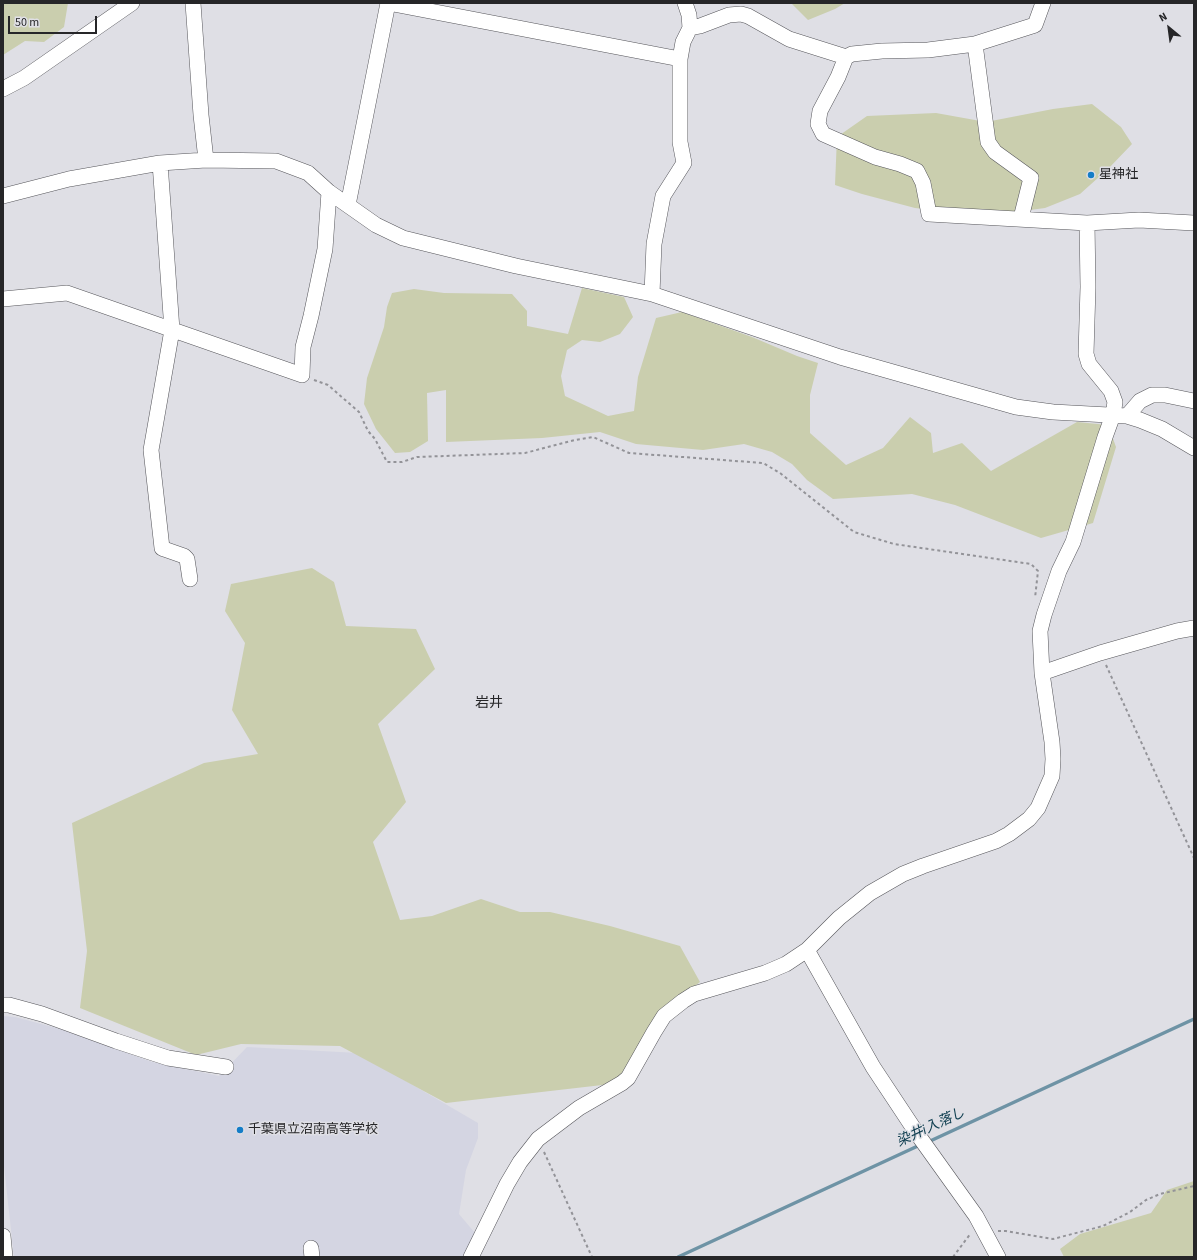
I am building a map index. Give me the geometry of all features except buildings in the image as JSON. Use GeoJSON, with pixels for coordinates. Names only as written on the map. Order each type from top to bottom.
{"type":"FeatureCollection","features":[{"type":"Feature","properties":{"kind":"street"},"geometry":{"type":"LineString","coordinates":[[3,89],[24,78],[132,3]]}},
{"type":"Feature","properties":{"kind":"street"},"geometry":{"type":"LineString","coordinates":[[193,3],[201,115],[206,160]]}},
{"type":"Feature","properties":{"kind":"street"},"geometry":{"type":"LineString","coordinates":[[348,206],[388,3],[680,59]]}},
{"type":"Feature","properties":{"kind":"street"},"geometry":{"type":"LineString","coordinates":[[652,294],[654,244],[663,196],[684,163],[680,142],[680,59],[683,42],[690,28],[689,15],[685,3]]}},
{"type":"Feature","properties":{"kind":"street"},"geometry":{"type":"LineString","coordinates":[[1043,3],[1035,25],[975,44],[928,50],[882,51],[852,54],[846,57],[838,77],[820,111],[818,124],[823,134],[875,157],[900,164],[917,172],[923,183],[929,214],[1021,218],[1087,223],[1139,220],[1194,223]]}},
{"type":"Feature","properties":{"kind":"street"},"geometry":{"type":"LineString","coordinates":[[690,28],[700,26],[729,15],[741,14],[748,16],[789,39],[846,57]]}},
{"type":"Feature","properties":{"kind":"street"},"geometry":{"type":"LineString","coordinates":[[975,44],[988,142],[995,152],[1031,178],[1021,218]]}},
{"type":"Feature","properties":{"kind":"street"},"geometry":{"type":"LineString","coordinates":[[3,196],[69,179],[160,163],[206,160],[276,161],[308,173],[329,192],[348,206],[376,225],[403,238],[516,266],[652,294],[840,357],[1016,407],[1053,412],[1120,416],[1140,420],[1162,429],[1194,448]]}},
{"type":"Feature","properties":{"kind":"street"},"geometry":{"type":"LineString","coordinates":[[160,163],[172,330],[151,450],[162,548],[184,556],[187,559],[190,579]]}},
{"type":"Feature","properties":{"kind":"street"},"geometry":{"type":"LineString","coordinates":[[3,299],[67,293],[302,375],[302,347],[311,316],[325,249],[329,192]]}},
{"type":"Feature","properties":{"kind":"street"},"geometry":{"type":"LineString","coordinates":[[1087,223],[1088,287],[1086,354],[1089,364],[1111,391],[1120,416]]}},
{"type":"Feature","properties":{"kind":"street"},"geometry":{"type":"LineString","coordinates":[[471,1257],[507,1184],[520,1162],[538,1139],[579,1108],[628,1078],[664,1016],[683,1000],[694,994],[765,973],[786,964],[807,950],[839,918],[870,893],[886,883],[923,866],[996,841],[1029,819],[1038,808],[1052,776],[1052,742],[1042,673],[1040,631],[1059,571],[1073,542],[1105,437],[1120,416],[1140,401],[1152,395],[1165,395],[1194,401]]}},
{"type":"Feature","properties":{"kind":"street"},"geometry":{"type":"LineString","coordinates":[[1042,673],[1100,653],[1177,631],[1194,628]]}},
{"type":"Feature","properties":{"kind":"street"},"geometry":{"type":"LineString","coordinates":[[807,950],[873,1067],[918,1135],[976,1216],[998,1257]]}},
{"type":"Feature","properties":{"kind":"street"},"geometry":{"type":"LineString","coordinates":[[3,1005],[9,1005],[42,1014],[168,1058],[226,1067]]}},
{"type":"Feature","properties":{"kind":"street"},"geometry":{"type":"LineString","coordinates":[[3,1236],[5,1257]]}},
{"type":"Feature","properties":{"kind":"path"},"geometry":{"type":"LineString","coordinates":[[302,375],[328,385],[359,412],[368,431],[375,439],[387,462],[402,462],[417,457],[525,453],[574,440],[593,437],[629,453],[763,463],[780,473],[854,532],[894,544],[1031,564],[1038,571],[1035,596],[1036,603]]}},
{"type":"Feature","properties":{"kind":"path"},"geometry":{"type":"LineString","coordinates":[[1100,653],[1194,858]]}},
{"type":"Feature","properties":{"kind":"path"},"geometry":{"type":"LineString","coordinates":[[538,1139],[592,1257]]}},
{"type":"Feature","properties":{"kind":"path"},"geometry":{"type":"LineString","coordinates":[[953,1257],[976,1227],[1052,1238],[1103,1226],[1130,1212],[1146,1200],[1160,1194],[1194,1186]]}},
{"type":"Feature","properties":{"kind":"shaded area","name":"千葉県立沼南高等学校"},"geometry":{"type":"Polygon","coordinates":[[[3,1016],[15,1017],[64,1030],[152,1062],[219,1076],[247,1047],[358,1053],[478,1123],[478,1138],[466,1170],[459,1214],[475,1233],[463,1257],[14,1257],[3,1157],[3,1016]]]}},
{"type":"Feature","properties":{"kind":"green space"},"geometry":{"type":"Polygon","coordinates":[[[3,3],[68,3],[64,27],[44,42],[25,41],[3,55],[3,3]]]}},
{"type":"Feature","properties":{"kind":"green space"},"geometry":{"type":"Polygon","coordinates":[[[791,3],[845,3],[835,9],[808,20],[791,3]]]}},
{"type":"Feature","properties":{"kind":"green space"},"geometry":{"type":"Polygon","coordinates":[[[1092,104],[1121,127],[1132,144],[1109,168],[1080,194],[1045,208],[985,216],[915,208],[835,185],[837,137],[867,116],[936,113],[986,122],[1053,109],[1092,104]]]}},
{"type":"Feature","properties":{"kind":"green space"},"geometry":{"type":"Polygon","coordinates":[[[582,288],[624,297],[633,317],[620,334],[600,342],[582,340],[567,350],[561,376],[565,396],[608,416],[634,411],[638,377],[656,318],[682,312],[818,363],[810,395],[810,433],[846,465],[883,448],[910,417],[931,433],[933,453],[962,443],[991,471],[1077,422],[1108,425],[1116,447],[1093,523],[1041,538],[955,505],[912,494],[833,499],[807,480],[792,464],[772,452],[744,444],[703,450],[636,444],[600,432],[542,438],[446,442],[446,390],[427,393],[428,441],[410,452],[395,453],[376,429],[364,404],[367,378],[384,327],[387,307],[392,293],[414,289],[444,293],[512,294],[527,311],[527,326],[568,334],[582,288]]]}},
{"type":"Feature","properties":{"kind":"green space"},"geometry":{"type":"Polygon","coordinates":[[[312,568],[334,582],[346,626],[416,629],[435,669],[378,724],[406,802],[373,842],[400,920],[432,916],[481,899],[520,912],[550,912],[610,926],[680,946],[700,982],[658,1014],[624,1075],[611,1084],[446,1103],[340,1046],[241,1044],[196,1055],[80,1008],[87,951],[72,823],[204,763],[258,754],[232,710],[245,643],[225,611],[231,584],[312,568]]]}},
{"type":"Feature","properties":{"kind":"green space"},"geometry":{"type":"Polygon","coordinates":[[[1194,1181],[1194,1257],[1064,1257],[1060,1249],[1080,1234],[1151,1213],[1167,1190],[1194,1181]]]}},
{"type":"Feature","properties":{"kind":"waterway","name":"染井i入落し"},"geometry":{"type":"LineString","coordinates":[[928,1142],[1194,1019]]}},
{"type":"Feature","properties":{"kind":"waterway","name":"染井i入落し"},"geometry":{"type":"LineString","coordinates":[[678,1257],[920,1145]]}},
{"type":"Feature","properties":{"kind":"place","name":"星神社"},"geometry":{"type":"Point","coordinates":[1091,175]}},
{"type":"Feature","properties":{"kind":"place","name":"千葉県立沼南高等学校"},"geometry":{"type":"Point","coordinates":[240,1130]}},
{"type":"Feature","properties":{"kind":"district","name":"岩井"},"geometry":{"type":"Point","coordinates":[489,704]}}]}
